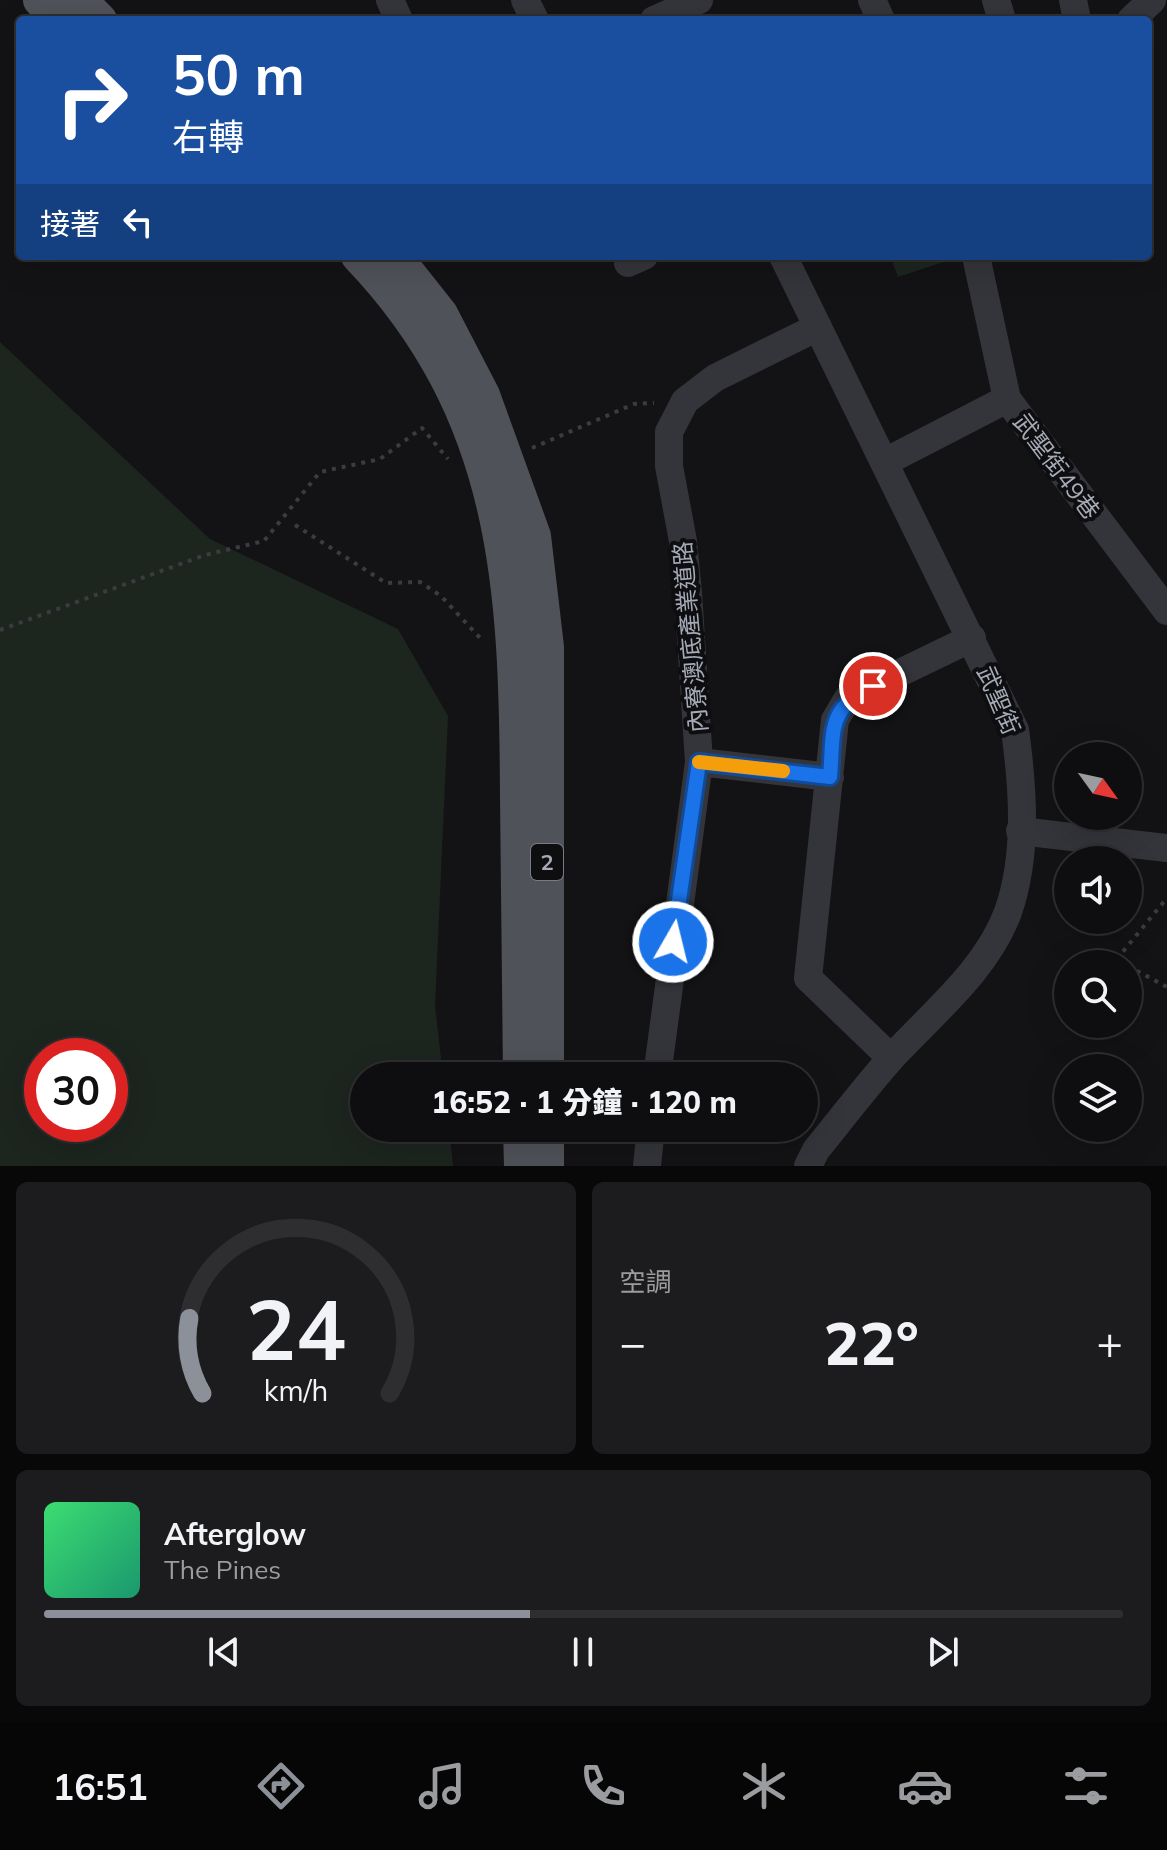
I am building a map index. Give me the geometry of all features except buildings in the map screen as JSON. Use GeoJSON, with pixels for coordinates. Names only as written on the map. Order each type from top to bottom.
{"type":"FeatureCollection","features":[{"type":"Feature","properties":{"kind":"main road"},"geometry":{"type":"LineString","coordinates":[[40,0],[54,16]]}},
{"type":"Feature","properties":{"kind":"main road"},"geometry":{"type":"LineString","coordinates":[[80,0],[96,16]]}},
{"type":"Feature","properties":{"kind":"main road","name":"2"},"geometry":{"type":"LineString","coordinates":[[362,260],[390,289],[427,318]]}},
{"type":"Feature","properties":{"kind":"main road","name":"2"},"geometry":{"type":"LineString","coordinates":[[397,260],[427,318],[483,395],[534,536],[526,657],[520,1062]]}},
{"type":"Feature","properties":{"kind":"main road","name":"2"},"geometry":{"type":"LineString","coordinates":[[526,657],[546,1062]]}},
{"type":"Feature","properties":{"kind":"main road"},"geometry":{"type":"LineString","coordinates":[[520,1142],[521,1166]]}},
{"type":"Feature","properties":{"kind":"main road"},"geometry":{"type":"LineString","coordinates":[[547,1142],[547,1166]]}},
{"type":"Feature","properties":{"kind":"street"},"geometry":{"type":"LineString","coordinates":[[1135,16],[1152,0]]}},
{"type":"Feature","properties":{"kind":"street","name":"武聖街"},"geometry":{"type":"LineString","coordinates":[[785,260],[1015,730],[1023,789],[1012,897],[987,954],[891,1058],[816,1150],[808,1166]]}},
{"type":"Feature","properties":{"kind":"street","name":"武聖街49巷"},"geometry":{"type":"LineString","coordinates":[[977,260],[1007,399],[1167,611]]}},
{"type":"Feature","properties":{"kind":"street","name":"內寮澳底產業道路"},"geometry":{"type":"LineString","coordinates":[[659,1062],[699,762],[683,541],[669,466],[669,432],[685,401],[715,378],[818,327]]}},
{"type":"Feature","properties":{"kind":"street"},"geometry":{"type":"LineString","coordinates":[[885,462],[1007,399]]}},
{"type":"Feature","properties":{"kind":"street"},"geometry":{"type":"LineString","coordinates":[[891,1058],[808,978],[835,720],[848,698],[972,638]]}},
{"type":"Feature","properties":{"kind":"street"},"geometry":{"type":"LineString","coordinates":[[699,762],[830,777]]}},
{"type":"Feature","properties":{"kind":"street"},"geometry":{"type":"LineString","coordinates":[[1020,831],[1165,841]]}},
{"type":"Feature","properties":{"kind":"street"},"geometry":{"type":"LineString","coordinates":[[647,1166],[650,1142]]}},
{"type":"Feature","properties":{"kind":"path"},"geometry":{"type":"LineString","coordinates":[[523,452],[634,404],[685,401]]}},
{"type":"Feature","properties":{"kind":"path"},"geometry":{"type":"LineString","coordinates":[[0,630],[205,555],[264,541],[320,472],[380,459],[422,428],[448,459],[460,461]]}},
{"type":"Feature","properties":{"kind":"path"},"geometry":{"type":"LineString","coordinates":[[295,525],[386,583],[420,582],[526,657]]}},
{"type":"Feature","properties":{"kind":"path"},"geometry":{"type":"LineString","coordinates":[[1124,950],[1167,898]]}},
{"type":"Feature","properties":{"kind":"path"},"geometry":{"type":"LineString","coordinates":[[1142,974],[1167,987]]}},
{"type":"Feature","properties":{"kind":"shaded area"},"geometry":{"type":"Polygon","coordinates":[[[892,260],[949,260],[898,277],[892,260]]]}},
{"type":"Feature","properties":{"kind":"shaded area"},"geometry":{"type":"Polygon","coordinates":[[[0,342],[210,539],[398,629],[448,716],[435,1006],[441,1062],[350,1062],[350,1142],[450,1142],[453,1166],[0,1166],[0,342]]]}},
{"type":"Feature","properties":{"kind":"slow traffic"},"geometry":{"type":"LineString","coordinates":[[699,762],[783,771]]}},
{"type":"Feature","properties":{"kind":"route"},"geometry":{"type":"LineString","coordinates":[[673,942],[699,762],[830,777],[835,720],[848,698],[873,686]]}}]}
